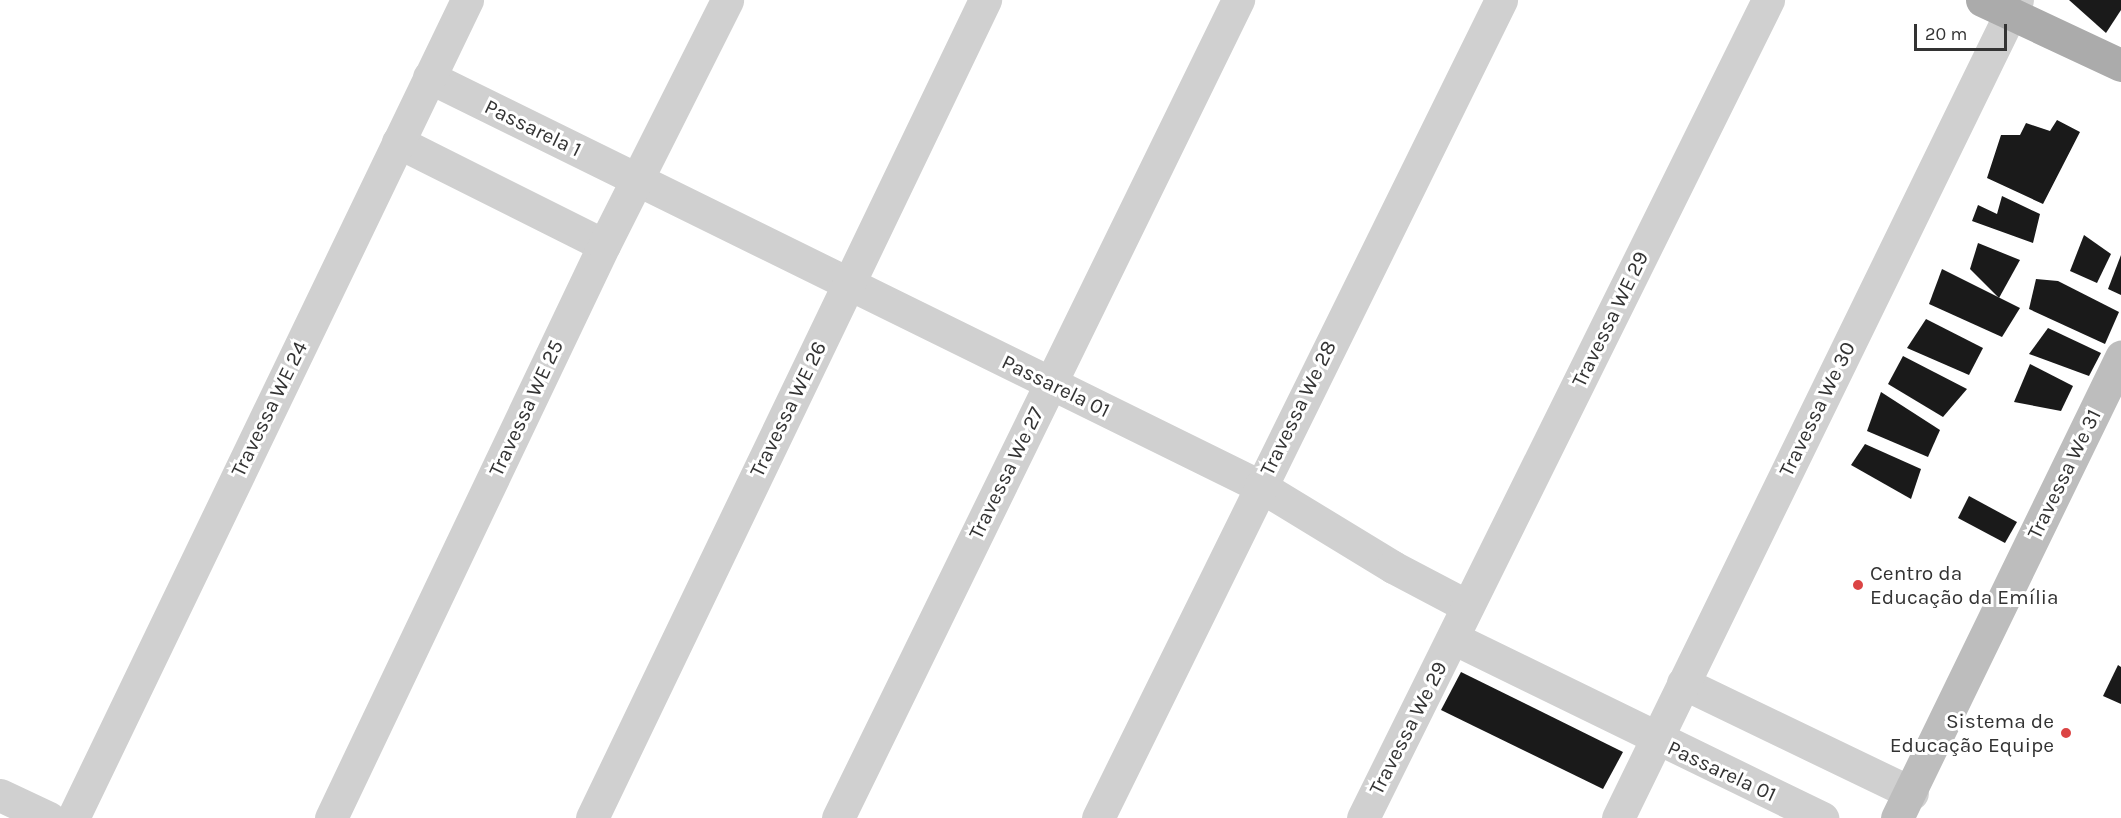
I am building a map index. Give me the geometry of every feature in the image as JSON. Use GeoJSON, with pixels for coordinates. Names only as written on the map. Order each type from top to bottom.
{"type":"FeatureCollection","features":[{"type":"Feature","properties":{"kind":"main road"},"geometry":{"type":"LineString","coordinates":[[2003,4],[2121,65]]}},
{"type":"Feature","properties":{"kind":"main road","name":"Travessa We 31"},"geometry":{"type":"LineString","coordinates":[[1905,805],[2121,357]]}},
{"type":"Feature","properties":{"kind":"street","name":"Travessa WE 24"},"geometry":{"type":"LineString","coordinates":[[73,818],[467,0]]}},
{"type":"Feature","properties":{"kind":"street","name":"Travessa WE 25"},"geometry":{"type":"LineString","coordinates":[[331,818],[604,245],[727,0]]}},
{"type":"Feature","properties":{"kind":"street","name":"Travessa WE 26"},"geometry":{"type":"LineString","coordinates":[[592,818],[985,0]]}},
{"type":"Feature","properties":{"kind":"street","name":"Travessa We 27"},"geometry":{"type":"LineString","coordinates":[[838,818],[1238,0]]}},
{"type":"Feature","properties":{"kind":"street","name":"Travessa We 28"},"geometry":{"type":"LineString","coordinates":[[1098,818],[1501,0]]}},
{"type":"Feature","properties":{"kind":"street","name":"Travessa WE 29"},"geometry":{"type":"LineString","coordinates":[[1453,638],[1768,0]]}},
{"type":"Feature","properties":{"kind":"street","name":"Travessa We 30"},"geometry":{"type":"LineString","coordinates":[[1618,818],[2003,4]]}},
{"type":"Feature","properties":{"kind":"street","name":"Passarela 1"},"geometry":{"type":"LineString","coordinates":[[429,77],[637,179]]}},
{"type":"Feature","properties":{"kind":"street"},"geometry":{"type":"LineString","coordinates":[[398,142],[604,245]]}},
{"type":"Feature","properties":{"kind":"street","name":"Passarela 01"},"geometry":{"type":"LineString","coordinates":[[637,179],[1260,486],[1393,567],[1467,606]]}},
{"type":"Feature","properties":{"kind":"street","name":"Passarela 01"},"geometry":{"type":"LineString","coordinates":[[1453,638],[1822,818]]}},
{"type":"Feature","properties":{"kind":"street","name":"Travessa We 29"},"geometry":{"type":"LineString","coordinates":[[1363,818],[1453,638]]}},
{"type":"Feature","properties":{"kind":"street"},"geometry":{"type":"LineString","coordinates":[[1683,683],[1905,805]]}},
{"type":"Feature","properties":{"kind":"street"},"geometry":{"type":"LineString","coordinates":[[0,795],[49,818]]}},
{"type":"Feature","properties":{"kind":"building"},"geometry":{"type":"Polygon","coordinates":[[[2069,0],[2121,0],[2121,10],[2106,33],[2069,0]]]}},
{"type":"Feature","properties":{"kind":"building"},"geometry":{"type":"Polygon","coordinates":[[[2057,120],[2080,132],[2043,204],[1987,178],[2001,135],[2020,135],[2026,123],[2050,131],[2057,120]]]}},
{"type":"Feature","properties":{"kind":"building"},"geometry":{"type":"Polygon","coordinates":[[[2002,196],[2040,214],[2033,243],[1972,221],[1978,205],[1997,214],[2002,196]]]}},
{"type":"Feature","properties":{"kind":"building"},"geometry":{"type":"Polygon","coordinates":[[[2084,235],[2111,254],[2097,283],[2070,271],[2084,235]]]}},
{"type":"Feature","properties":{"kind":"building"},"geometry":{"type":"Polygon","coordinates":[[[1978,243],[2020,260],[1999,298],[1970,269],[1978,243]]]}},
{"type":"Feature","properties":{"kind":"building"},"geometry":{"type":"Polygon","coordinates":[[[2121,255],[2121,295],[2108,289],[2121,255]]]}},
{"type":"Feature","properties":{"kind":"building"},"geometry":{"type":"Polygon","coordinates":[[[1942,269],[2020,308],[2002,337],[1929,304],[1942,269]]]}},
{"type":"Feature","properties":{"kind":"building"},"geometry":{"type":"Polygon","coordinates":[[[2036,279],[2058,281],[2119,312],[2105,344],[2029,309],[2036,279]]]}},
{"type":"Feature","properties":{"kind":"building"},"geometry":{"type":"Polygon","coordinates":[[[1926,319],[1983,348],[1969,375],[1907,348],[1926,319]]]}},
{"type":"Feature","properties":{"kind":"building"},"geometry":{"type":"Polygon","coordinates":[[[2048,328],[2101,353],[2089,376],[2029,354],[2048,328]]]}},
{"type":"Feature","properties":{"kind":"building"},"geometry":{"type":"Polygon","coordinates":[[[1903,356],[1967,389],[1943,417],[1888,384],[1903,356]]]}},
{"type":"Feature","properties":{"kind":"building"},"geometry":{"type":"Polygon","coordinates":[[[2030,364],[2073,386],[2061,411],[2014,402],[2030,364]]]}},
{"type":"Feature","properties":{"kind":"building"},"geometry":{"type":"Polygon","coordinates":[[[1881,392],[1940,430],[1928,457],[1867,431],[1881,392]]]}},
{"type":"Feature","properties":{"kind":"building"},"geometry":{"type":"Polygon","coordinates":[[[1865,444],[1921,469],[1911,499],[1851,465],[1865,444]]]}},
{"type":"Feature","properties":{"kind":"building"},"geometry":{"type":"Polygon","coordinates":[[[1969,496],[2017,522],[2005,543],[1958,518],[1969,496]]]}},
{"type":"Feature","properties":{"kind":"building"},"geometry":{"type":"Polygon","coordinates":[[[2118,665],[2121,667],[2121,704],[2103,696],[2118,665]]]}},
{"type":"Feature","properties":{"kind":"building"},"geometry":{"type":"Polygon","coordinates":[[[1461,672],[1623,752],[1603,789],[1441,710],[1461,672]]]}},
{"type":"Feature","properties":{"kind":"place","name":"Centro da Educação da Emília"},"geometry":{"type":"Point","coordinates":[1858,585]}},
{"type":"Feature","properties":{"kind":"place","name":"Sistema de Educação Equipe"},"geometry":{"type":"Point","coordinates":[2066,733]}}]}
